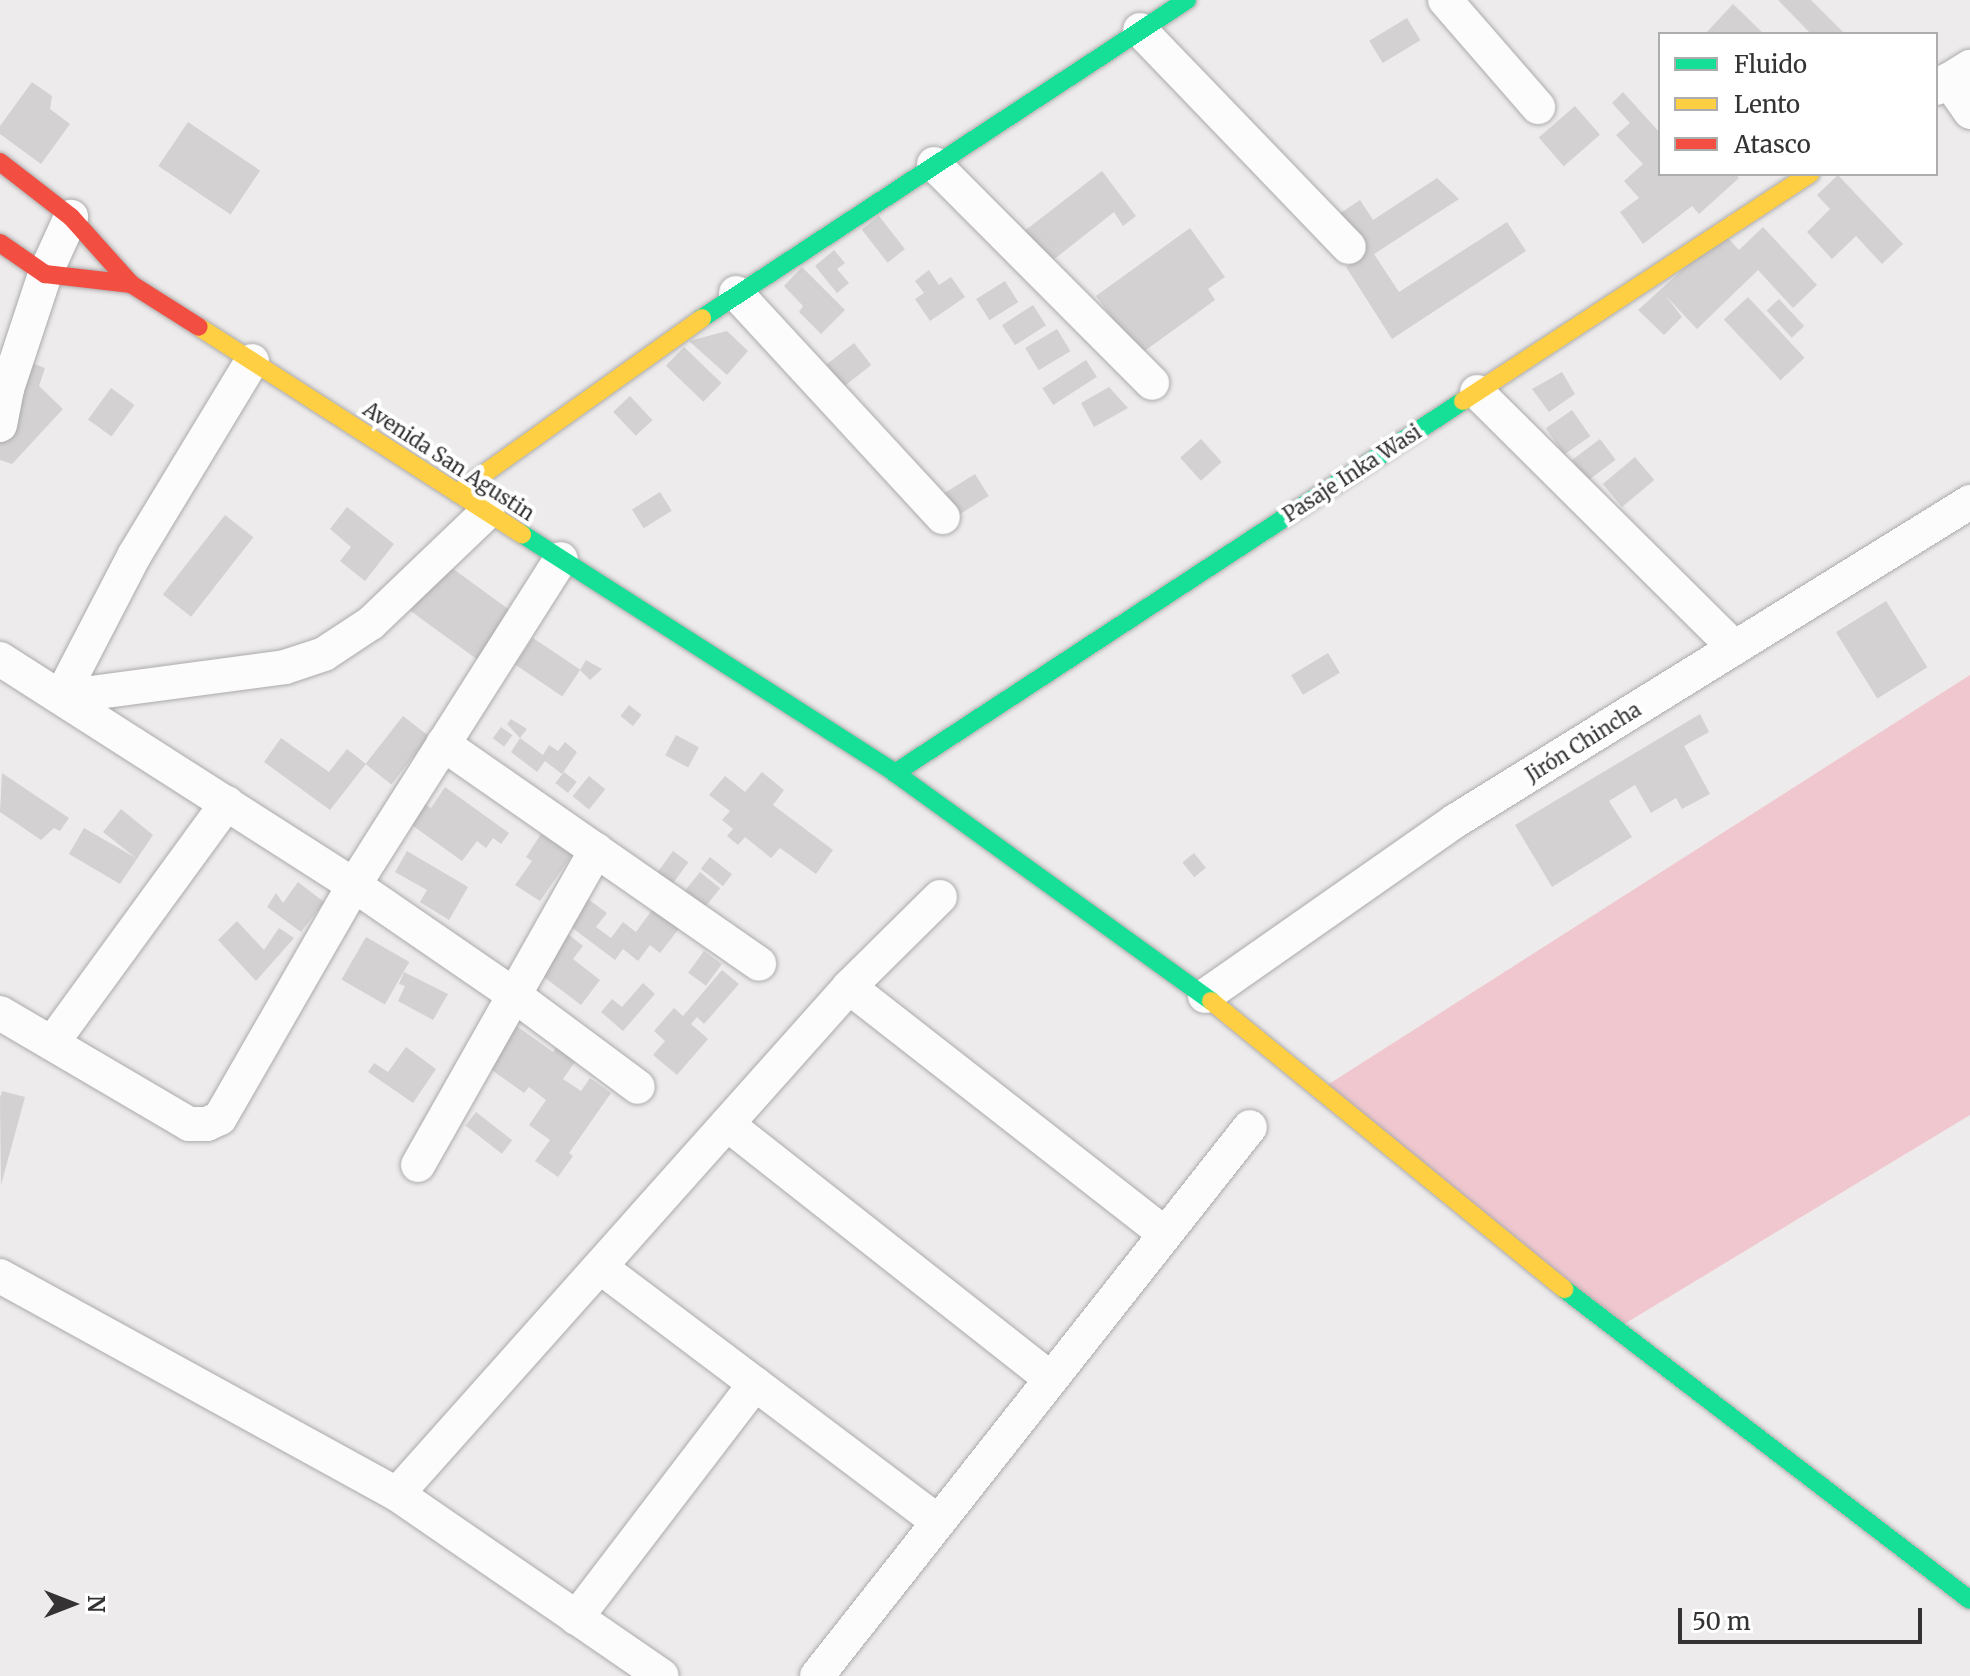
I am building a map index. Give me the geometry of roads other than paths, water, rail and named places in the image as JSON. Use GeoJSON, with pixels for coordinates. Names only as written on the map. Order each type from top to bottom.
{"type":"FeatureCollection","features":[{"type":"Feature","properties":{"kind":"street"},"geometry":{"type":"LineString","coordinates":[[457,493],[736,293],[1187,0]]}},
{"type":"Feature","properties":{"kind":"street"},"geometry":{"type":"LineString","coordinates":[[1445,0],[1538,107]]}},
{"type":"Feature","properties":{"kind":"street"},"geometry":{"type":"LineString","coordinates":[[1140,30],[1349,247]]}},
{"type":"Feature","properties":{"kind":"street"},"geometry":{"type":"LineString","coordinates":[[1951,78],[1970,112]]}},
{"type":"Feature","properties":{"kind":"street","name":"Avenida San Agustin"},"geometry":{"type":"LineString","coordinates":[[0,162],[71,217],[131,284],[895,773],[1205,996],[1626,1340],[1970,1600]]}},
{"type":"Feature","properties":{"kind":"street"},"geometry":{"type":"LineString","coordinates":[[934,164],[1152,383]]}},
{"type":"Feature","properties":{"kind":"street","name":"Pasaje Inka Wasi"},"geometry":{"type":"LineString","coordinates":[[895,773],[1807,176]]}},
{"type":"Feature","properties":{"kind":"street"},"geometry":{"type":"LineString","coordinates":[[0,425],[3,387],[45,274],[71,217]]}},
{"type":"Feature","properties":{"kind":"street"},"geometry":{"type":"LineString","coordinates":[[0,243],[45,274],[131,284]]}},
{"type":"Feature","properties":{"kind":"street"},"geometry":{"type":"LineString","coordinates":[[736,293],[943,517]]}},
{"type":"Feature","properties":{"kind":"street"},"geometry":{"type":"LineString","coordinates":[[61,697],[135,554],[252,361]]}},
{"type":"Feature","properties":{"kind":"street"},"geometry":{"type":"LineString","coordinates":[[1477,392],[1735,648]]}},
{"type":"Feature","properties":{"kind":"street","name":"Jirón Chincha"},"geometry":{"type":"LineString","coordinates":[[1205,996],[1455,821],[1970,502]]}},
{"type":"Feature","properties":{"kind":"street"},"geometry":{"type":"LineString","coordinates":[[61,697],[285,667],[324,654],[371,623],[487,512]]}},
{"type":"Feature","properties":{"kind":"street"},"geometry":{"type":"LineString","coordinates":[[0,1013],[189,1124],[207,1124],[220,1118],[354,885],[561,559]]}},
{"type":"Feature","properties":{"kind":"street"},"geometry":{"type":"LineString","coordinates":[[0,659],[354,885],[514,995],[638,1087]]}},
{"type":"Feature","properties":{"kind":"street"},"geometry":{"type":"LineString","coordinates":[[443,744],[759,964]]}},
{"type":"Feature","properties":{"kind":"street"},"geometry":{"type":"LineString","coordinates":[[52,1043],[227,803]]}},
{"type":"Feature","properties":{"kind":"street"},"geometry":{"type":"LineString","coordinates":[[418,1165],[596,850]]}},
{"type":"Feature","properties":{"kind":"street"},"geometry":{"type":"LineString","coordinates":[[397,1494],[849,987],[940,897]]}},
{"type":"Feature","properties":{"kind":"street"},"geometry":{"type":"LineString","coordinates":[[849,987],[1165,1234]]}},
{"type":"Feature","properties":{"kind":"street"},"geometry":{"type":"LineString","coordinates":[[727,1124],[1051,1379]]}},
{"type":"Feature","properties":{"kind":"street"},"geometry":{"type":"LineString","coordinates":[[817,1676],[1250,1127]]}},
{"type":"Feature","properties":{"kind":"street"},"geometry":{"type":"LineString","coordinates":[[600,1267],[938,1522]]}},
{"type":"Feature","properties":{"kind":"street"},"geometry":{"type":"LineString","coordinates":[[0,1276],[397,1494],[662,1676]]}},
{"type":"Feature","properties":{"kind":"street"},"geometry":{"type":"LineString","coordinates":[[576,1618],[755,1384]]}}]}
